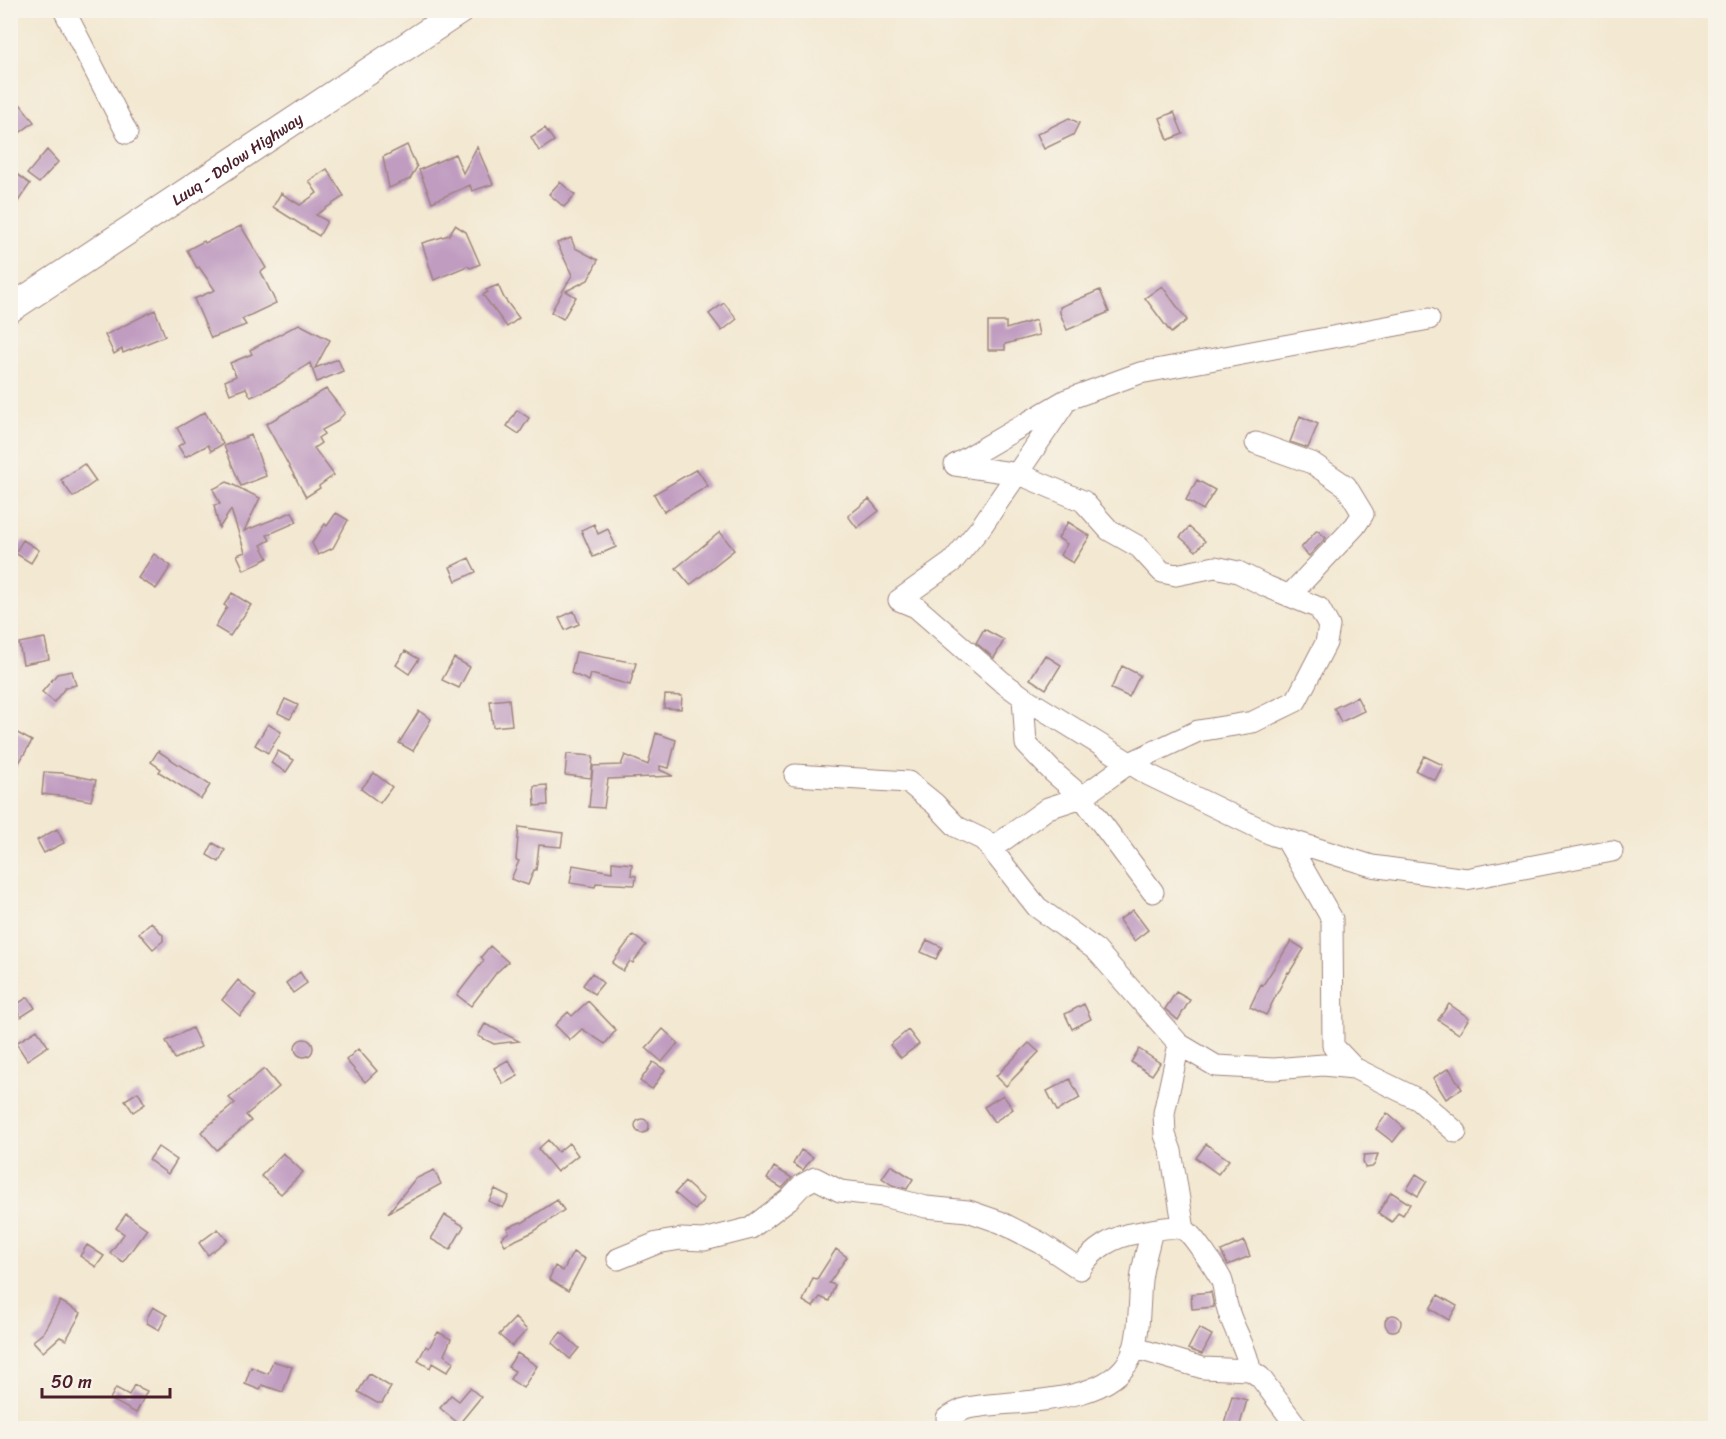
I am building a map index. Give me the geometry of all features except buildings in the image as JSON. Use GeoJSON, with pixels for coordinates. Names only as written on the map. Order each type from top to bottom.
{"type":"FeatureCollection","features":[{"type":"Feature","properties":{"kind":"main road","name":"Luuq - Dolow Highway"},"geometry":{"type":"LineString","coordinates":[[10,309],[461,10]]}},
{"type":"Feature","properties":{"kind":"street"},"geometry":{"type":"LineString","coordinates":[[64,10],[127,133]]}},
{"type":"Feature","properties":{"kind":"street"},"geometry":{"type":"LineString","coordinates":[[991,849],[1048,808],[1082,797],[1128,764],[1198,731],[1252,722],[1296,701],[1326,643],[1329,626],[1319,608],[1238,572],[1215,567],[1176,575],[1162,572],[1139,547],[1109,530],[1083,501],[1019,474],[955,465],[1066,400],[1140,373],[1429,319]]}},
{"type":"Feature","properties":{"kind":"street"},"geometry":{"type":"LineString","coordinates":[[1066,400],[1019,474],[981,527],[952,562],[899,600],[916,607],[1023,698],[1128,764],[1273,835],[1372,866],[1466,879],[1612,851]]}},
{"type":"Feature","properties":{"kind":"street"},"geometry":{"type":"LineString","coordinates":[[1256,443],[1312,463],[1346,486],[1363,514],[1355,526],[1290,596]]}},
{"type":"Feature","properties":{"kind":"street"},"geometry":{"type":"LineString","coordinates":[[1023,698],[1026,744],[1082,797],[1153,892]]}},
{"type":"Feature","properties":{"kind":"street"},"geometry":{"type":"LineString","coordinates":[[795,775],[908,782],[957,827],[984,840],[1037,907],[1096,950],[1179,1044],[1216,1066],[1274,1069],[1323,1065],[1354,1068]]}},
{"type":"Feature","properties":{"kind":"street"},"geometry":{"type":"LineString","coordinates":[[1286,839],[1332,919],[1333,1046],[1354,1068],[1419,1100],[1456,1132]]}},
{"type":"Feature","properties":{"kind":"street"},"geometry":{"type":"LineString","coordinates":[[1179,1044],[1164,1113],[1164,1124],[1171,1151],[1184,1230]]}},
{"type":"Feature","properties":{"kind":"street"},"geometry":{"type":"LineString","coordinates":[[618,1259],[657,1243],[681,1239],[704,1240],[751,1228],[789,1199],[802,1185],[815,1178],[840,1191],[884,1196],[926,1207],[968,1211],[1000,1222],[1080,1269],[1096,1249],[1119,1237],[1169,1228],[1184,1230],[1194,1238],[1221,1280],[1227,1306],[1240,1341],[1248,1355],[1250,1370]]}},
{"type":"Feature","properties":{"kind":"street"},"geometry":{"type":"LineString","coordinates":[[947,1418],[965,1409],[1059,1398],[1106,1383],[1118,1375],[1133,1350],[1142,1278],[1152,1231]]}},
{"type":"Feature","properties":{"kind":"street"},"geometry":{"type":"LineString","coordinates":[[1133,1350],[1142,1350],[1203,1368],[1250,1370],[1260,1377],[1298,1428]]}}]}
